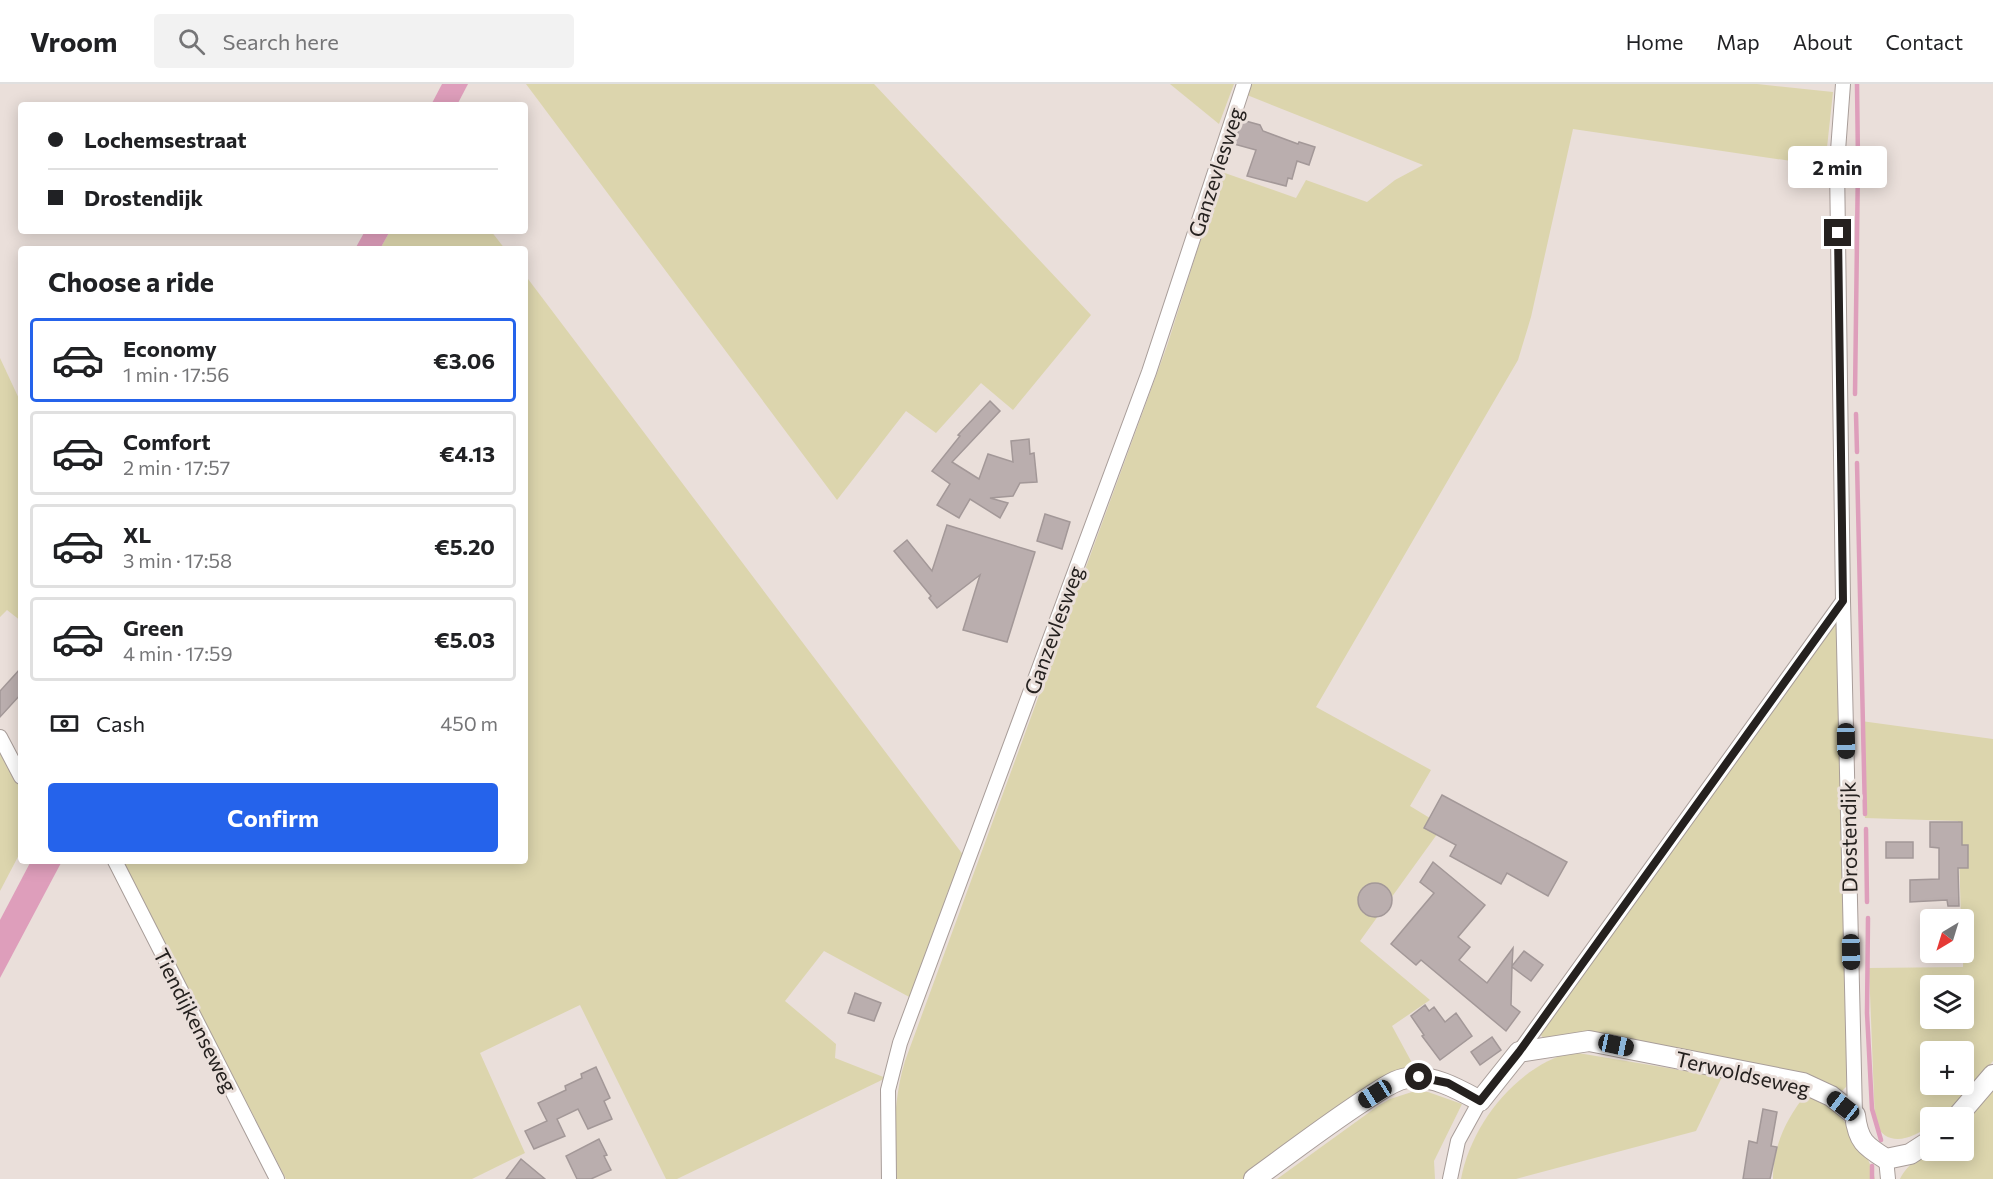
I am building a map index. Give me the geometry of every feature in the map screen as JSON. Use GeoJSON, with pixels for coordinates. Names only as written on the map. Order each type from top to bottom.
{"type":"FeatureCollection","features":[{"type":"Feature","properties":{"kind":"street","name":"Ganzevlesweg"},"geometry":{"type":"LineString","coordinates":[[890,1179],[888,1090],[900,1043],[1149,372],[1244,84]]}},
{"type":"Feature","properties":{"kind":"street","name":"Drostendijk"},"geometry":{"type":"LineString","coordinates":[[1843,84],[1837,164],[1843,601],[1855,1115]]}},
{"type":"Feature","properties":{"kind":"street"},"geometry":{"type":"LineString","coordinates":[[1450,1179],[1458,1141],[1480,1101],[1519,1052],[1843,601]]}},
{"type":"Feature","properties":{"kind":"street"},"geometry":{"type":"LineString","coordinates":[[0,737],[18,771]]}},
{"type":"Feature","properties":{"kind":"street","name":"Tiendijkenseweg"},"geometry":{"type":"LineString","coordinates":[[117,864],[277,1179]]}},
{"type":"Feature","properties":{"kind":"street","name":"Terwoldseweg"},"geometry":{"type":"LineString","coordinates":[[1519,1052],[1589,1041],[1616,1045],[1803,1083],[1831,1096],[1855,1115]]}},
{"type":"Feature","properties":{"kind":"street"},"geometry":{"type":"LineString","coordinates":[[1965,1107],[1993,1075]]}},
{"type":"Feature","properties":{"kind":"street"},"geometry":{"type":"LineString","coordinates":[[1254,1179],[1341,1115],[1391,1083],[1405,1078],[1419,1077],[1448,1083],[1480,1101]]}},
{"type":"Feature","properties":{"kind":"street"},"geometry":{"type":"LineString","coordinates":[[1855,1115],[1859,1136],[1866,1146],[1880,1155],[1910,1154],[1920,1148]]}},
{"type":"Feature","properties":{"kind":"street"},"geometry":{"type":"LineString","coordinates":[[1880,1155],[1888,1179]]}},
{"type":"Feature","properties":{"kind":"shaded area"},"geometry":{"type":"Polygon","coordinates":[[[442,84],[468,84],[459,102],[433,102],[442,84]]]}},
{"type":"Feature","properties":{"kind":"shaded area"},"geometry":{"type":"Polygon","coordinates":[[[526,84],[874,84],[1091,315],[1013,410],[981,383],[936,433],[906,411],[837,500],[526,84]]]}},
{"type":"Feature","properties":{"kind":"shaded area"},"geometry":{"type":"Polygon","coordinates":[[[1170,84],[1234,84],[1219,124],[1170,84]]]}},
{"type":"Feature","properties":{"kind":"shaded area"},"geometry":{"type":"Polygon","coordinates":[[[1250,84],[1757,84],[1833,92],[1825,166],[1573,129],[1531,317],[1518,360],[1316,707],[1431,770],[1410,806],[1443,826],[1360,941],[1430,1000],[1392,1026],[1417,1072],[1345,1104],[1243,1179],[895,1179],[896,1105],[905,1061],[1167,346],[1222,172],[1296,198],[1306,180],[1367,202],[1395,180],[1423,165],[1247,95],[1250,84]]]}},
{"type":"Feature","properties":{"kind":"shaded area"},"geometry":{"type":"Polygon","coordinates":[[[363,234],[388,234],[382,246],[357,246],[363,234]]]}},
{"type":"Feature","properties":{"kind":"shaded area"},"geometry":{"type":"Polygon","coordinates":[[[388,234],[493,234],[503,246],[382,246],[388,234]]]}},
{"type":"Feature","properties":{"kind":"shaded area"},"geometry":{"type":"Polygon","coordinates":[[[528,279],[964,856],[948,891],[913,999],[824,951],[785,1001],[836,1044],[835,1058],[886,1078],[677,1179],[666,1179],[580,1005],[480,1053],[525,1153],[472,1179],[286,1179],[124,864],[528,864],[528,279]]]}},
{"type":"Feature","properties":{"kind":"shaded area"},"geometry":{"type":"Polygon","coordinates":[[[0,358],[18,397],[18,619],[7,610],[0,617],[0,358]]]}},
{"type":"Feature","properties":{"kind":"shaded area"},"geometry":{"type":"Polygon","coordinates":[[[1840,617],[1846,1087],[1840,1093],[1546,1041],[1540,1034],[1840,617]]]}},
{"type":"Feature","properties":{"kind":"shaded area"},"geometry":{"type":"Polygon","coordinates":[[[1861,721],[1993,739],[1993,1061],[1974,1082],[1974,1041],[1920,1041],[1920,1095],[1963,1095],[1951,1107],[1920,1107],[1920,1132],[1908,1137],[1893,1139],[1886,1136],[1875,1122],[1869,968],[1963,967],[1963,963],[1974,963],[1974,909],[1961,909],[1958,821],[1865,818],[1861,721]]]}},
{"type":"Feature","properties":{"kind":"shaded area"},"geometry":{"type":"Polygon","coordinates":[[[0,751],[18,784],[18,857],[0,891],[0,751]]]}},
{"type":"Feature","properties":{"kind":"shaded area"},"geometry":{"type":"Polygon","coordinates":[[[29,864],[60,864],[0,978],[0,920],[29,864]]]}},
{"type":"Feature","properties":{"kind":"shaded area"},"geometry":{"type":"Polygon","coordinates":[[[1572,1052],[1722,1077],[1696,1131],[1516,1179],[1461,1179],[1466,1158],[1475,1138],[1486,1118],[1500,1100],[1533,1070],[1552,1059],[1572,1052]]]}},
{"type":"Feature","properties":{"kind":"shaded area"},"geometry":{"type":"Polygon","coordinates":[[[1993,1088],[1993,1179],[1900,1179],[1920,1157],[1920,1161],[1974,1161],[1974,1110],[1993,1088]]]}},
{"type":"Feature","properties":{"kind":"shaded area"},"geometry":{"type":"Polygon","coordinates":[[[1415,1091],[1428,1092],[1462,1104],[1434,1161],[1435,1179],[1277,1179],[1378,1106],[1390,1099],[1415,1091]]]}},
{"type":"Feature","properties":{"kind":"shaded area"},"geometry":{"type":"Polygon","coordinates":[[[1806,1094],[1826,1102],[1842,1119],[1863,1149],[1875,1179],[1773,1179],[1778,1144],[1792,1113],[1806,1094]]]}},
{"type":"Feature","properties":{"kind":"building"},"geometry":{"type":"Polygon","coordinates":[[[1242,120],[1260,125],[1263,131],[1298,144],[1299,142],[1315,147],[1309,165],[1297,161],[1292,179],[1288,178],[1286,186],[1247,176],[1256,150],[1234,144],[1242,120]]]}},
{"type":"Feature","properties":{"kind":"building"},"geometry":{"type":"Polygon","coordinates":[[[990,401],[1000,411],[952,462],[979,479],[988,454],[1013,462],[1011,441],[1029,439],[1030,454],[1034,453],[1037,482],[1020,483],[1013,496],[990,498],[1008,503],[1000,518],[970,499],[959,518],[937,505],[950,484],[932,471],[960,436],[958,435],[990,401]]]}},
{"type":"Feature","properties":{"kind":"building"},"geometry":{"type":"Polygon","coordinates":[[[1045,514],[1070,522],[1062,549],[1037,541],[1045,514]]]}},
{"type":"Feature","properties":{"kind":"building"},"geometry":{"type":"Polygon","coordinates":[[[947,525],[1035,552],[1007,642],[963,630],[980,575],[937,608],[929,598],[931,596],[894,551],[907,540],[932,571],[947,525]]]}},
{"type":"Feature","properties":{"kind":"building"},"geometry":{"type":"Polygon","coordinates":[[[18,671],[18,697],[0,717],[0,691],[18,671]]]}},
{"type":"Feature","properties":{"kind":"building"},"geometry":{"type":"Polygon","coordinates":[[[1442,795],[1567,862],[1548,896],[1507,873],[1501,884],[1450,856],[1456,845],[1424,828],[1442,795]]]}},
{"type":"Feature","properties":{"kind":"building"},"geometry":{"type":"Polygon","coordinates":[[[1930,822],[1962,822],[1962,845],[1968,845],[1968,868],[1958,868],[1959,906],[1948,906],[1947,900],[1910,902],[1910,880],[1939,879],[1939,848],[1930,847],[1930,822]]]}},
{"type":"Feature","properties":{"kind":"building"},"geometry":{"type":"Polygon","coordinates":[[[1886,842],[1913,842],[1913,858],[1886,858],[1886,842]]]}},
{"type":"Feature","properties":{"kind":"building"},"geometry":{"type":"Polygon","coordinates":[[[1433,862],[1485,905],[1458,937],[1470,947],[1459,960],[1487,983],[1513,948],[1512,966],[1524,951],[1543,965],[1531,981],[1512,967],[1511,1005],[1520,1012],[1506,1031],[1421,960],[1416,965],[1391,944],[1434,893],[1420,882],[1433,862]]]}},
{"type":"Feature","properties":{"kind":"building"},"geometry":{"type":"Polygon","coordinates":[[[1375,883],[1387,888],[1392,900],[1387,912],[1375,917],[1363,912],[1358,900],[1363,888],[1375,883]]]}},
{"type":"Feature","properties":{"kind":"building"},"geometry":{"type":"Polygon","coordinates":[[[855,993],[881,1003],[874,1021],[848,1013],[855,993]]]}},
{"type":"Feature","properties":{"kind":"building"},"geometry":{"type":"Polygon","coordinates":[[[1425,1005],[1429,1011],[1434,1007],[1445,1022],[1456,1013],[1472,1036],[1440,1060],[1422,1036],[1424,1035],[1411,1016],[1425,1005]]]}},
{"type":"Feature","properties":{"kind":"building"},"geometry":{"type":"Polygon","coordinates":[[[1492,1037],[1501,1050],[1480,1065],[1471,1052],[1492,1037]]]}},
{"type":"Feature","properties":{"kind":"building"},"geometry":{"type":"Polygon","coordinates":[[[596,1067],[610,1098],[604,1101],[612,1119],[588,1129],[578,1109],[557,1119],[565,1136],[534,1149],[525,1131],[547,1121],[538,1103],[566,1090],[565,1086],[582,1078],[581,1074],[596,1067]]]}},
{"type":"Feature","properties":{"kind":"building"},"geometry":{"type":"Polygon","coordinates":[[[1763,1109],[1777,1112],[1771,1146],[1777,1147],[1770,1179],[1743,1179],[1749,1141],[1757,1143],[1763,1109]]]}},
{"type":"Feature","properties":{"kind":"building"},"geometry":{"type":"Polygon","coordinates":[[[599,1139],[611,1170],[591,1179],[577,1179],[566,1156],[599,1139]]]}},
{"type":"Feature","properties":{"kind":"building"},"geometry":{"type":"Polygon","coordinates":[[[521,1159],[545,1179],[506,1179],[521,1159]]]}},
{"type":"Feature","properties":{"kind":"waterway"},"geometry":{"type":"LineString","coordinates":[[1855,394],[1857,84]]}},
{"type":"Feature","properties":{"kind":"waterway"},"geometry":{"type":"LineString","coordinates":[[1856,414],[1857,452]]}},
{"type":"Feature","properties":{"kind":"waterway"},"geometry":{"type":"LineString","coordinates":[[1857,463],[1865,814]]}},
{"type":"Feature","properties":{"kind":"waterway"},"geometry":{"type":"LineString","coordinates":[[1866,829],[1867,902]]}},
{"type":"Feature","properties":{"kind":"waterway"},"geometry":{"type":"LineString","coordinates":[[1868,918],[1867,1013],[1872,1109],[1881,1140]]}},
{"type":"Feature","properties":{"kind":"waterway"},"geometry":{"type":"LineString","coordinates":[[1872,1166],[1872,1179]]}},
{"type":"Feature","properties":{"kind":"route"},"geometry":{"type":"LineString","coordinates":[[1419,1077],[1448,1083],[1480,1101],[1519,1052],[1843,601],[1838,233]]}}]}
